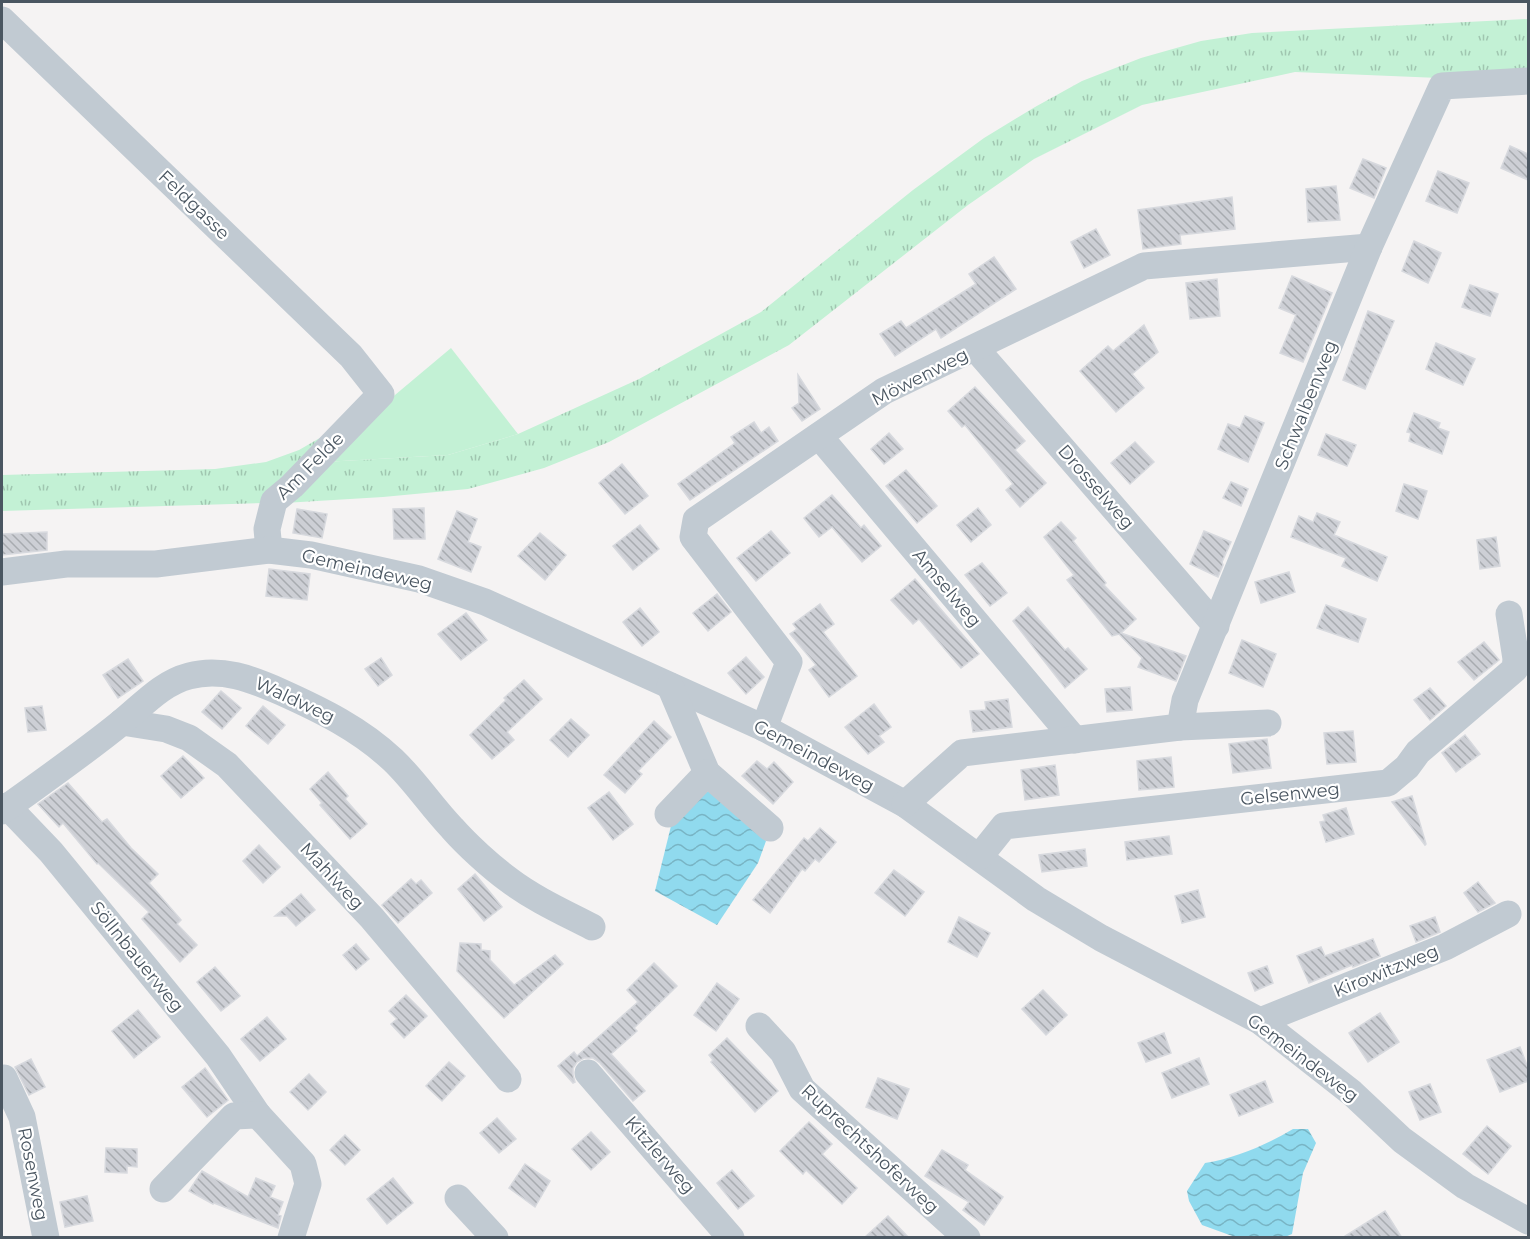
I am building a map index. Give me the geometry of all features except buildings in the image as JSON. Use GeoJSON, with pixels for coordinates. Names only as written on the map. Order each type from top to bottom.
{"type":"FeatureCollection","features":[{"type":"Feature","properties":{"kind":"street","name":"Feldgasse"},"geometry":{"type":"LineString","coordinates":[[2,20],[351,356],[381,394]]}},
{"type":"Feature","properties":{"kind":"street","name":"Schwalbenweg"},"geometry":{"type":"LineString","coordinates":[[1180,727],[1185,700],[1370,247],[1442,86],[1528,81]]}},
{"type":"Feature","properties":{"kind":"street","name":"Möwenweg"},"geometry":{"type":"LineString","coordinates":[[764,728],[789,662],[693,537],[696,520],[884,391],[976,349],[1144,266],[1370,247]]}},
{"type":"Feature","properties":{"kind":"street","name":"Drosselweg"},"geometry":{"type":"LineString","coordinates":[[976,349],[1216,626]]}},
{"type":"Feature","properties":{"kind":"street","name":"Am Felde"},"geometry":{"type":"LineString","coordinates":[[269,550],[267,529],[274,501],[292,486],[381,394]]}},
{"type":"Feature","properties":{"kind":"street","name":"Amselweg"},"geometry":{"type":"LineString","coordinates":[[819,436],[1075,740]]}},
{"type":"Feature","properties":{"kind":"street","name":"Gemeindeweg"},"geometry":{"type":"LineString","coordinates":[[2,572],[66,564],[156,564],[269,550],[311,555],[419,579],[485,602],[764,728],[905,804],[980,856],[1036,899],[1101,938],[1260,1021],[1352,1093],[1411,1147],[1465,1186],[1528,1221]]}},
{"type":"Feature","properties":{"kind":"street","name":"Gelsenweg"},"geometry":{"type":"LineString","coordinates":[[980,856],[1004,826],[1388,783],[1407,767],[1418,752],[1515,669],[1516,659],[1509,614]]}},
{"type":"Feature","properties":{"kind":"street","name":"Waldweg"},"geometry":{"type":"LineString","coordinates":[[4,808],[122,722],[172,682],[189,676],[228,673],[255,680],[329,713],[370,741],[417,784],[452,829],[510,881],[592,927]]}},
{"type":"Feature","properties":{"kind":"street"},"geometry":{"type":"LineString","coordinates":[[670,686],[707,773],[770,828]]}},
{"type":"Feature","properties":{"kind":"street","name":"Mahlweg"},"geometry":{"type":"LineString","coordinates":[[122,722],[166,729],[189,738],[227,765],[372,918],[508,1079]]}},
{"type":"Feature","properties":{"kind":"street"},"geometry":{"type":"LineString","coordinates":[[905,804],[962,753],[1180,727],[1268,723]]}},
{"type":"Feature","properties":{"kind":"street"},"geometry":{"type":"LineString","coordinates":[[668,814],[707,773]]}},
{"type":"Feature","properties":{"kind":"street","name":"Söllnbauerweg"},"geometry":{"type":"LineString","coordinates":[[4,808],[51,852],[211,1047],[258,1114],[303,1164],[308,1184],[291,1238]]}},
{"type":"Feature","properties":{"kind":"street","name":"Kirowitzweg"},"geometry":{"type":"LineString","coordinates":[[1260,1021],[1445,947],[1508,914]]}},
{"type":"Feature","properties":{"kind":"street","name":"Ruprechtshoferweg"},"geometry":{"type":"LineString","coordinates":[[759,1026],[783,1052],[802,1089],[967,1238]]}},
{"type":"Feature","properties":{"kind":"street","name":"Kitzlerweg"},"geometry":{"type":"LineString","coordinates":[[588,1073],[731,1238]]}},
{"type":"Feature","properties":{"kind":"street","name":"Rosenweg"},"geometry":{"type":"LineString","coordinates":[[4,1078],[22,1117],[46,1238]]}},
{"type":"Feature","properties":{"kind":"street"},"geometry":{"type":"LineString","coordinates":[[163,1189],[234,1116],[258,1114]]}},
{"type":"Feature","properties":{"kind":"street"},"geometry":{"type":"LineString","coordinates":[[458,1198],[495,1238]]}},
{"type":"Feature","properties":{"kind":"green space"},"geometry":{"type":"Polygon","coordinates":[[[1528,19],[1528,78],[1439,78],[1295,72],[1142,105],[1034,159],[968,205],[789,345],[609,442],[544,468],[468,489],[284,503],[324,462],[448,455],[518,434],[639,379],[761,312],[913,190],[984,138],[1082,81],[1141,58],[1201,41],[1252,33],[1528,19]]]}},
{"type":"Feature","properties":{"kind":"green space"},"geometry":{"type":"Polygon","coordinates":[[[451,348],[518,434],[448,455],[324,462],[364,421],[451,348]]]}},
{"type":"Feature","properties":{"kind":"green space"},"geometry":{"type":"Polygon","coordinates":[[[344,424],[265,503],[2,511],[2,475],[215,469],[266,462],[299,450],[344,424]]]}},
{"type":"Feature","properties":{"kind":"water"},"geometry":{"type":"Polygon","coordinates":[[[717,790],[766,841],[758,863],[717,925],[655,891],[671,826],[697,794],[717,790]]]}},
{"type":"Feature","properties":{"kind":"water"},"geometry":{"type":"Polygon","coordinates":[[[1293,1129],[1308,1129],[1316,1143],[1303,1173],[1292,1234],[1285,1237],[1235,1237],[1202,1225],[1189,1201],[1187,1191],[1205,1163],[1250,1150],[1293,1129]]]}}]}
